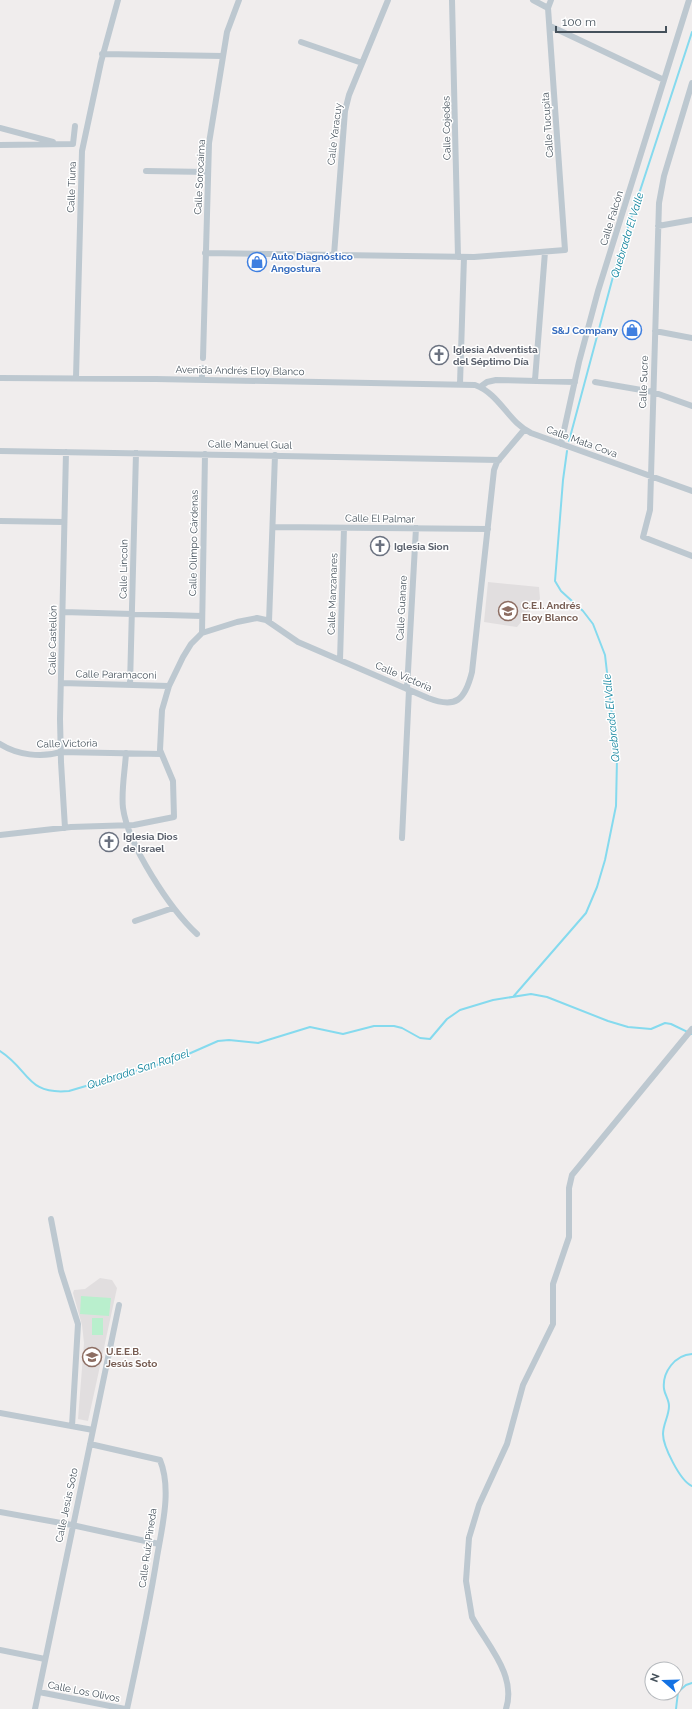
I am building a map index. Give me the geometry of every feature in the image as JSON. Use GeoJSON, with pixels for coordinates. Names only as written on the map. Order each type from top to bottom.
{"type":"FeatureCollection","features":[{"type":"Feature","properties":{"kind":"street","name":"Calle Tiuna"},"geometry":{"type":"LineString","coordinates":[[76,378],[82,151],[102,54],[118,0]]}},
{"type":"Feature","properties":{"kind":"street","name":"Calle Sorocaima"},"geometry":{"type":"LineString","coordinates":[[202,358],[208,172],[212,126],[229,27],[239,0]]}},
{"type":"Feature","properties":{"kind":"street","name":"Calle Yaracuy"},"geometry":{"type":"LineString","coordinates":[[334,255],[345,111],[349,95],[388,0]]}},
{"type":"Feature","properties":{"kind":"street","name":"Calle Cojedes"},"geometry":{"type":"LineString","coordinates":[[452,0],[461,257],[460,384]]}},
{"type":"Feature","properties":{"kind":"street"},"geometry":{"type":"LineString","coordinates":[[533,0],[548,8]]}},
{"type":"Feature","properties":{"kind":"street","name":"Calle Tucupita"},"geometry":{"type":"LineString","coordinates":[[545,252],[565,250],[548,8],[551,0]]}},
{"type":"Feature","properties":{"kind":"street","name":"Calle Falcón"},"geometry":{"type":"LineString","coordinates":[[561,444],[598,291],[689,0]]}},
{"type":"Feature","properties":{"kind":"street"},"geometry":{"type":"LineString","coordinates":[[550,26],[664,80]]}},
{"type":"Feature","properties":{"kind":"street"},"geometry":{"type":"LineString","coordinates":[[301,42],[362,63]]}},
{"type":"Feature","properties":{"kind":"street"},"geometry":{"type":"LineString","coordinates":[[102,54],[223,56]]}},
{"type":"Feature","properties":{"kind":"street","name":"Calle Sucre"},"geometry":{"type":"LineString","coordinates":[[692,83],[664,176],[659,203],[650,510],[643,537],[692,556]]}},
{"type":"Feature","properties":{"kind":"street"},"geometry":{"type":"LineString","coordinates":[[0,145],[73,144],[75,126]]}},
{"type":"Feature","properties":{"kind":"street"},"geometry":{"type":"LineString","coordinates":[[0,128],[61,144]]}},
{"type":"Feature","properties":{"kind":"street"},"geometry":{"type":"LineString","coordinates":[[146,171],[208,172]]}},
{"type":"Feature","properties":{"kind":"street"},"geometry":{"type":"LineString","coordinates":[[658,226],[692,220]]}},
{"type":"Feature","properties":{"kind":"street"},"geometry":{"type":"LineString","coordinates":[[206,254],[461,257],[545,252],[535,380]]}},
{"type":"Feature","properties":{"kind":"street"},"geometry":{"type":"LineString","coordinates":[[655,331],[692,338]]}},
{"type":"Feature","properties":{"kind":"street"},"geometry":{"type":"LineString","coordinates":[[202,368],[202,380]]}},
{"type":"Feature","properties":{"kind":"street","name":"Avenida Andrés Eloy Blanco"},"geometry":{"type":"LineString","coordinates":[[0,378],[460,384],[480,387]]}},
{"type":"Feature","properties":{"kind":"street"},"geometry":{"type":"LineString","coordinates":[[480,387],[492,381],[535,380],[575,382]]}},
{"type":"Feature","properties":{"kind":"street"},"geometry":{"type":"LineString","coordinates":[[595,382],[653,392],[692,406]]}},
{"type":"Feature","properties":{"kind":"street","name":"Calle Mata Cova"},"geometry":{"type":"LineString","coordinates":[[480,387],[496,400],[514,422],[524,430],[692,491]]}},
{"type":"Feature","properties":{"kind":"street","name":"Calle Victoria"},"geometry":{"type":"LineString","coordinates":[[128,825],[174,817],[173,781],[161,754],[160,732],[162,710],[169,686],[183,657],[191,644],[202,633],[253,619],[262,619],[269,622],[288,636],[436,701],[450,703],[458,700],[466,690],[474,659],[494,470],[499,460],[524,430]]}},
{"type":"Feature","properties":{"kind":"street","name":"Calle Manuel Gual"},"geometry":{"type":"LineString","coordinates":[[0,451],[499,460]]}},
{"type":"Feature","properties":{"kind":"street","name":"Calle Castellón"},"geometry":{"type":"LineString","coordinates":[[65,828],[60,752],[66,452]]}},
{"type":"Feature","properties":{"kind":"street","name":"Calle Lincoln"},"geometry":{"type":"LineString","coordinates":[[130,685],[136,453]]}},
{"type":"Feature","properties":{"kind":"street","name":"Calle Olimpo Cárdenas"},"geometry":{"type":"LineString","coordinates":[[202,633],[205,454]]}},
{"type":"Feature","properties":{"kind":"street"},"geometry":{"type":"LineString","coordinates":[[269,622],[275,455]]}},
{"type":"Feature","properties":{"kind":"street"},"geometry":{"type":"LineString","coordinates":[[0,521],[64,522]]}},
{"type":"Feature","properties":{"kind":"street","name":"Calle El Palmar"},"geometry":{"type":"LineString","coordinates":[[273,527],[488,529]]}},
{"type":"Feature","properties":{"kind":"street","name":"Calle Manzanares"},"geometry":{"type":"LineString","coordinates":[[340,660],[344,528]]}},
{"type":"Feature","properties":{"kind":"street","name":"Calle Guanare"},"geometry":{"type":"LineString","coordinates":[[402,838],[416,528]]}},
{"type":"Feature","properties":{"kind":"street"},"geometry":{"type":"LineString","coordinates":[[63,612],[202,616]]}},
{"type":"Feature","properties":{"kind":"street","name":"Calle Paramaconi"},"geometry":{"type":"LineString","coordinates":[[61,683],[169,686]]}},
{"type":"Feature","properties":{"kind":"street","name":"Calle Victoria"},"geometry":{"type":"LineString","coordinates":[[0,744],[25,753],[50,755],[60,752],[161,754]]}},
{"type":"Feature","properties":{"kind":"street"},"geometry":{"type":"LineString","coordinates":[[126,753],[123,807],[128,825],[145,862],[173,908],[197,934]]}},
{"type":"Feature","properties":{"kind":"street"},"geometry":{"type":"LineString","coordinates":[[0,835],[65,828],[128,825]]}},
{"type":"Feature","properties":{"kind":"street"},"geometry":{"type":"LineString","coordinates":[[135,921],[173,908]]}},
{"type":"Feature","properties":{"kind":"street"},"geometry":{"type":"LineString","coordinates":[[506,1709],[509,1696],[507,1679],[470,1609],[466,1566],[471,1527],[507,1444],[523,1385],[553,1324],[553,1284],[569,1237],[569,1188],[572,1175],[692,1029]]}},
{"type":"Feature","properties":{"kind":"street"},"geometry":{"type":"LineString","coordinates":[[51,1218],[61,1271],[78,1324],[72,1426]]}},
{"type":"Feature","properties":{"kind":"street","name":"Calle Jesús Soto"},"geometry":{"type":"LineString","coordinates":[[35,1709],[72,1525],[119,1305]]}},
{"type":"Feature","properties":{"kind":"street"},"geometry":{"type":"LineString","coordinates":[[0,1413],[93,1430]]}},
{"type":"Feature","properties":{"kind":"street","name":"Calle Ruíz Pineda"},"geometry":{"type":"LineString","coordinates":[[90,1444],[160,1460],[164,1470],[165,1482],[159,1544],[126,1709]]}},
{"type":"Feature","properties":{"kind":"street"},"geometry":{"type":"LineString","coordinates":[[0,1512],[72,1525],[159,1544]]}},
{"type":"Feature","properties":{"kind":"street"},"geometry":{"type":"LineString","coordinates":[[0,1650],[45,1659]]}},
{"type":"Feature","properties":{"kind":"street","name":"Calle Los Olivos"},"geometry":{"type":"LineString","coordinates":[[39,1692],[126,1709]]}},
{"type":"Feature","properties":{"kind":"shaded area","name":"C.E.I. Andrés Eloy Blanco"},"geometry":{"type":"Polygon","coordinates":[[[488,582],[539,587],[540,599],[517,627],[484,622],[488,582]]]}},
{"type":"Feature","properties":{"kind":"shaded area","name":"U.E.E.B. Jesús Soto"},"geometry":{"type":"Polygon","coordinates":[[[100,1278],[112,1280],[117,1288],[88,1421],[78,1419],[84,1343],[82,1325],[73,1293],[74,1290],[85,1289],[100,1278]]]}},
{"type":"Feature","properties":{"kind":"green space"},"geometry":{"type":"Polygon","coordinates":[[[81,1296],[111,1298],[109,1316],[80,1314],[81,1296]]]}},
{"type":"Feature","properties":{"kind":"green space"},"geometry":{"type":"Polygon","coordinates":[[[92,1318],[103,1318],[103,1335],[92,1335],[92,1318]]]}},
{"type":"Feature","properties":{"kind":"waterway","name":"Quebrada El Valle"},"geometry":{"type":"LineString","coordinates":[[569,441],[618,258],[692,32]]}},
{"type":"Feature","properties":{"kind":"waterway","name":"Quebrada El Valle"},"geometry":{"type":"LineString","coordinates":[[513,997],[586,913],[597,887],[605,860],[616,806],[617,759],[605,655],[593,624],[583,611],[561,591],[555,581],[563,480],[567,451]]}},
{"type":"Feature","properties":{"kind":"waterway","name":"Quebrada San Rafael"},"geometry":{"type":"LineString","coordinates":[[0,1051],[10,1058],[36,1085],[44,1089],[69,1091],[177,1059],[218,1041],[229,1040],[258,1043],[310,1027],[343,1034],[374,1026],[394,1026],[402,1028],[420,1038],[430,1039],[447,1019],[460,1010],[493,1000],[531,994],[547,997],[608,1021],[628,1027],[651,1029],[665,1023],[671,1024],[692,1034]]}},
{"type":"Feature","properties":{"kind":"waterway"},"geometry":{"type":"LineString","coordinates":[[692,1354],[686,1355],[675,1361],[665,1376],[664,1389],[669,1406],[663,1434],[673,1463],[682,1477],[692,1486]]}},
{"type":"Feature","properties":{"kind":"waterway"},"geometry":{"type":"LineString","coordinates":[[676,1709],[678,1692],[686,1685],[692,1683]]}},
{"type":"Feature","properties":{"kind":"place","name":"Auto Diagnóstico Angostura"},"geometry":{"type":"Point","coordinates":[257,262]}},
{"type":"Feature","properties":{"kind":"place","name":"S&J Company"},"geometry":{"type":"Point","coordinates":[632,330]}},
{"type":"Feature","properties":{"kind":"place","name":"Iglesia Adventista del Séptimo Día"},"geometry":{"type":"Point","coordinates":[439,355]}},
{"type":"Feature","properties":{"kind":"place","name":"Iglesia Sion"},"geometry":{"type":"Point","coordinates":[380,546]}},
{"type":"Feature","properties":{"kind":"place","name":"C.E.I. Andrés Eloy Blanco"},"geometry":{"type":"Point","coordinates":[508,611]}},
{"type":"Feature","properties":{"kind":"place","name":"Iglesia Dios de Israel"},"geometry":{"type":"Point","coordinates":[109,842]}},
{"type":"Feature","properties":{"kind":"place","name":"U.E.E.B. Jesús Soto"},"geometry":{"type":"Point","coordinates":[92,1357]}}]}
